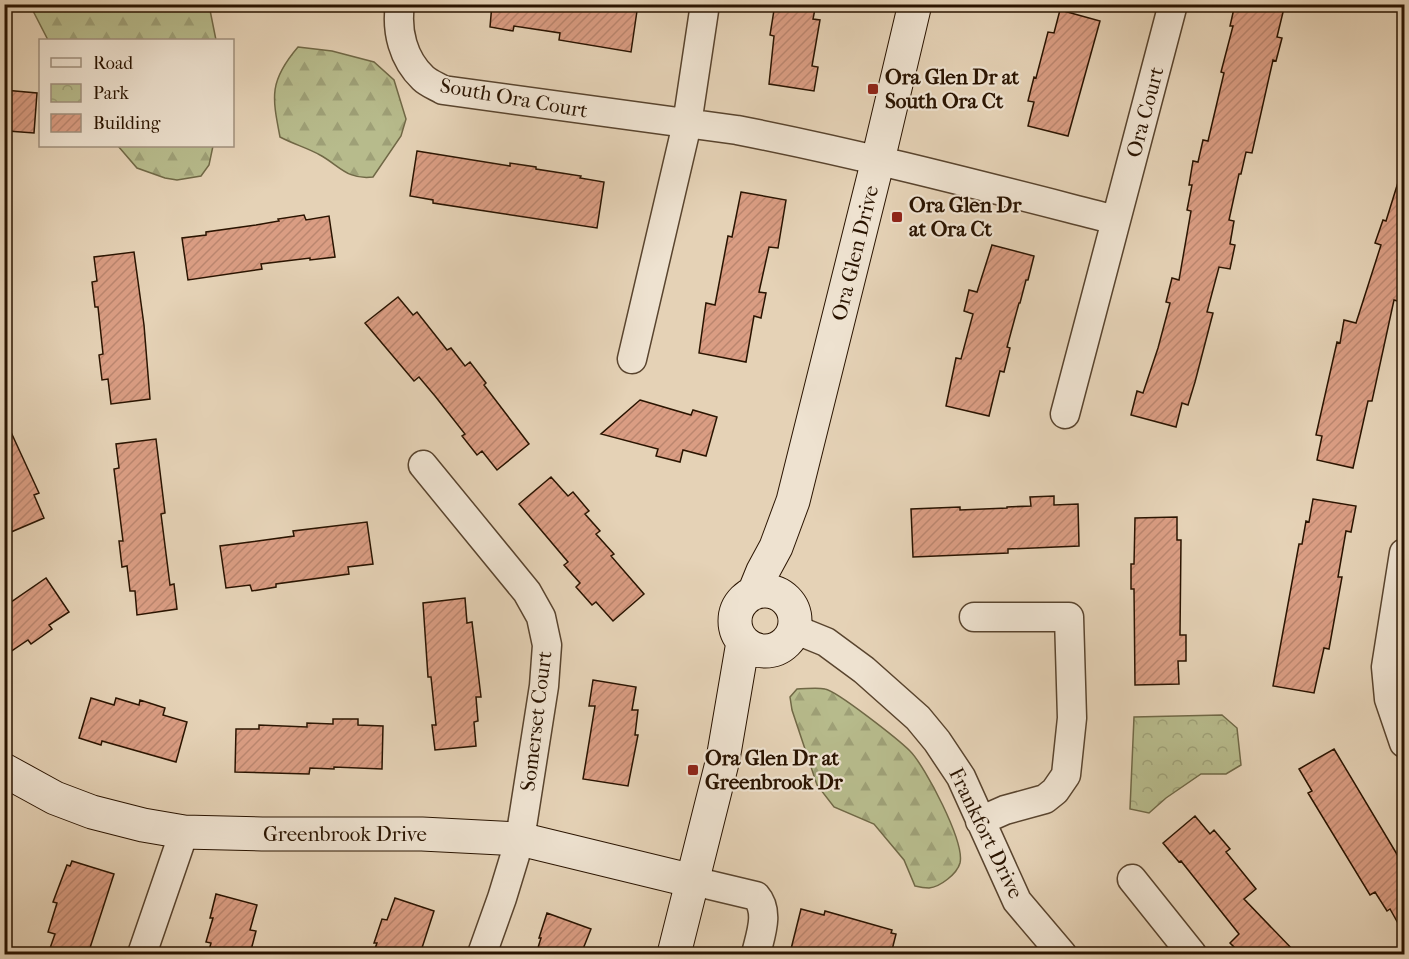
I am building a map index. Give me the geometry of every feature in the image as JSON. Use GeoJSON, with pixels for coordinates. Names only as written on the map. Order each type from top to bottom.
{"type":"FeatureCollection","features":[{"type":"Feature","properties":{"kind":"street","name":"South Ora Court"},"geometry":{"type":"LineString","coordinates":[[400,4],[400,36],[409,61],[424,80],[443,90],[737,130],[878,160]]}},
{"type":"Feature","properties":{"kind":"street"},"geometry":{"type":"LineString","coordinates":[[632,359],[687,124],[705,4]]}},
{"type":"Feature","properties":{"kind":"street","name":"Ora Glen Drive"},"geometry":{"type":"LineString","coordinates":[[769,595],[763,571],[776,547],[793,501],[915,4]]}},
{"type":"Feature","properties":{"kind":"street","name":"Ora Court"},"geometry":{"type":"LineString","coordinates":[[1065,414],[1173,4]]}},
{"type":"Feature","properties":{"kind":"street"},"geometry":{"type":"LineString","coordinates":[[878,160],[1116,220]]}},
{"type":"Feature","properties":{"kind":"street","name":"Somerset Court"},"geometry":{"type":"LineString","coordinates":[[423,465],[527,592],[541,616],[548,645],[544,686],[520,839],[482,954]]}},
{"type":"Feature","properties":{"kind":"street"},"geometry":{"type":"LineString","coordinates":[[1404,553],[1386,667],[1389,699],[1404,743]]}},
{"type":"Feature","properties":{"kind":"street"},"geometry":{"type":"LineString","coordinates":[[769,595],[794,612],[794,629],[785,643],[757,646],[737,634],[735,614],[745,598],[769,595]]}},
{"type":"Feature","properties":{"kind":"street"},"geometry":{"type":"LineString","coordinates":[[974,616],[1069,617],[1072,718],[1066,775],[1055,791],[1045,798],[1005,810],[980,821]]}},
{"type":"Feature","properties":{"kind":"street","name":"Frankfort Drive"},"geometry":{"type":"LineString","coordinates":[[794,629],[826,642],[864,670],[918,718],[937,741],[961,777],[1017,901],[1062,954]]}},
{"type":"Feature","properties":{"kind":"street"},"geometry":{"type":"LineString","coordinates":[[674,954],[723,759],[757,646]]}},
{"type":"Feature","properties":{"kind":"street","name":"Greenbrook Drive"},"geometry":{"type":"LineString","coordinates":[[4,770],[55,798],[92,812],[142,825],[184,831],[262,834],[422,834],[520,839],[693,881]]}},
{"type":"Feature","properties":{"kind":"street"},"geometry":{"type":"LineString","coordinates":[[142,954],[184,831]]}},
{"type":"Feature","properties":{"kind":"street"},"geometry":{"type":"LineString","coordinates":[[1132,879],[1192,954]]}},
{"type":"Feature","properties":{"kind":"street"},"geometry":{"type":"LineString","coordinates":[[693,881],[727,887],[756,896],[762,903],[764,914],[756,954]]}},
{"type":"Feature","properties":{"kind":"green space"},"geometry":{"type":"Polygon","coordinates":[[[30,5],[209,5],[216,39],[47,39],[30,5]]]}},
{"type":"Feature","properties":{"kind":"green space"},"geometry":{"type":"Polygon","coordinates":[[[298,47],[332,51],[374,62],[394,80],[406,119],[401,136],[373,177],[350,174],[327,159],[280,137],[275,110],[275,89],[282,70],[298,47]]]}},
{"type":"Feature","properties":{"kind":"green space"},"geometry":{"type":"Polygon","coordinates":[[[119,147],[213,147],[209,165],[201,176],[177,180],[137,168],[119,147]]]}},
{"type":"Feature","properties":{"kind":"green space"},"geometry":{"type":"Polygon","coordinates":[[[822,688],[832,692],[881,727],[917,759],[934,787],[950,822],[960,853],[960,863],[948,879],[929,888],[915,886],[904,860],[874,824],[834,807],[817,785],[792,710],[790,697],[797,689],[822,688]]]}},
{"type":"Feature","properties":{"kind":"green space"},"geometry":{"type":"Polygon","coordinates":[[[1222,715],[1237,728],[1241,765],[1226,774],[1201,774],[1166,798],[1149,813],[1130,809],[1134,717],[1222,715]]]}},
{"type":"Feature","properties":{"kind":"building"},"geometry":{"type":"Polygon","coordinates":[[[492,4],[638,4],[631,52],[559,40],[560,33],[514,26],[513,31],[490,27],[492,4]]]}},
{"type":"Feature","properties":{"kind":"building"},"geometry":{"type":"Polygon","coordinates":[[[775,4],[816,4],[813,19],[820,20],[812,66],[818,67],[814,91],[769,84],[774,36],[770,35],[775,4]]]}},
{"type":"Feature","properties":{"kind":"building"},"geometry":{"type":"Polygon","coordinates":[[[1235,4],[1285,4],[1277,37],[1282,38],[1276,61],[1273,60],[1252,153],[1246,152],[1241,174],[1239,174],[1229,220],[1234,221],[1230,244],[1235,245],[1230,269],[1219,267],[1207,312],[1213,313],[1195,382],[1188,405],[1182,403],[1176,427],[1131,415],[1137,391],[1143,393],[1158,348],[1170,303],[1166,302],[1172,278],[1179,280],[1191,211],[1187,210],[1192,185],[1189,185],[1193,161],[1198,162],[1203,140],[1208,141],[1224,73],[1221,72],[1233,26],[1230,26],[1235,4]]]}},
{"type":"Feature","properties":{"kind":"building"},"geometry":{"type":"Polygon","coordinates":[[[1060,10],[1100,21],[1068,136],[1028,126],[1034,102],[1028,101],[1034,77],[1036,78],[1048,32],[1054,33],[1060,10]]]}},
{"type":"Feature","properties":{"kind":"building"},"geometry":{"type":"Polygon","coordinates":[[[4,90],[37,93],[34,133],[8,131],[8,126],[4,126],[4,90]]]}},
{"type":"Feature","properties":{"kind":"building"},"geometry":{"type":"Polygon","coordinates":[[[417,151],[510,166],[510,163],[536,167],[536,169],[604,182],[597,228],[433,203],[433,200],[410,196],[417,151]]]}},
{"type":"Feature","properties":{"kind":"building"},"geometry":{"type":"Polygon","coordinates":[[[1400,176],[1404,177],[1404,303],[1394,300],[1372,401],[1368,401],[1353,468],[1317,460],[1322,436],[1316,435],[1337,342],[1340,343],[1344,320],[1356,323],[1381,245],[1375,243],[1383,220],[1386,221],[1400,176]]]}},
{"type":"Feature","properties":{"kind":"building"},"geometry":{"type":"Polygon","coordinates":[[[741,192],[786,200],[778,248],[769,247],[759,292],[766,293],[761,318],[754,316],[746,362],[699,353],[706,303],[715,305],[728,236],[732,237],[741,192]]]}},
{"type":"Feature","properties":{"kind":"building"},"geometry":{"type":"Polygon","coordinates":[[[304,215],[306,220],[329,216],[335,257],[261,264],[262,269],[188,280],[182,238],[304,215]]]}},
{"type":"Feature","properties":{"kind":"building"},"geometry":{"type":"Polygon","coordinates":[[[992,245],[1034,256],[1007,347],[1010,348],[1004,372],[1000,371],[989,416],[946,406],[956,358],[961,359],[973,314],[964,311],[969,290],[977,292],[992,245]]]}},
{"type":"Feature","properties":{"kind":"building"},"geometry":{"type":"Polygon","coordinates":[[[134,252],[144,325],[150,399],[111,404],[108,379],[102,380],[99,355],[103,354],[98,307],[95,307],[92,282],[97,281],[94,257],[134,252]]]}},
{"type":"Feature","properties":{"kind":"building"},"geometry":{"type":"Polygon","coordinates":[[[398,297],[413,315],[417,312],[447,350],[451,348],[465,366],[470,362],[486,383],[484,385],[529,444],[497,470],[482,451],[477,455],[462,436],[465,434],[419,377],[414,381],[365,323],[398,297]]]}},
{"type":"Feature","properties":{"kind":"building"},"geometry":{"type":"Polygon","coordinates":[[[640,400],[691,415],[693,410],[717,417],[706,456],[683,450],[680,462],[656,456],[658,449],[601,434],[640,400]]]}},
{"type":"Feature","properties":{"kind":"building"},"geometry":{"type":"Polygon","coordinates":[[[4,417],[39,493],[34,495],[44,518],[4,535],[4,417]]]}},
{"type":"Feature","properties":{"kind":"building"},"geometry":{"type":"Polygon","coordinates":[[[156,439],[165,513],[161,514],[170,585],[174,584],[177,609],[137,615],[135,591],[130,591],[127,566],[122,567],[119,541],[123,541],[114,469],[119,468],[116,444],[156,439]]]}},
{"type":"Feature","properties":{"kind":"building"},"geometry":{"type":"Polygon","coordinates":[[[551,477],[568,496],[573,492],[589,511],[585,514],[600,531],[596,534],[614,554],[611,556],[644,594],[613,621],[596,602],[592,605],[576,587],[580,583],[564,565],[568,562],[519,504],[551,477]]]}},
{"type":"Feature","properties":{"kind":"building"},"geometry":{"type":"Polygon","coordinates":[[[1054,496],[1054,505],[1078,504],[1079,546],[1008,549],[1008,553],[913,557],[911,509],[960,507],[960,510],[1031,506],[1030,497],[1054,496]]]}},
{"type":"Feature","properties":{"kind":"building"},"geometry":{"type":"Polygon","coordinates":[[[1313,499],[1356,506],[1351,532],[1346,531],[1338,577],[1342,577],[1329,649],[1324,648],[1314,693],[1273,686],[1299,544],[1302,544],[1306,521],[1309,522],[1313,499]]]}},
{"type":"Feature","properties":{"kind":"building"},"geometry":{"type":"Polygon","coordinates":[[[1177,517],[1177,540],[1181,540],[1180,635],[1186,635],[1186,661],[1178,661],[1179,684],[1135,685],[1134,589],[1131,589],[1131,564],[1134,564],[1135,518],[1177,517]]]}},
{"type":"Feature","properties":{"kind":"building"},"geometry":{"type":"Polygon","coordinates":[[[367,522],[373,564],[348,567],[349,574],[276,584],[276,587],[252,591],[250,585],[226,588],[220,546],[294,536],[293,531],[367,522]]]}},
{"type":"Feature","properties":{"kind":"building"},"geometry":{"type":"Polygon","coordinates":[[[46,578],[69,612],[49,625],[52,629],[31,644],[28,640],[4,656],[4,607],[46,578]]]}},
{"type":"Feature","properties":{"kind":"building"},"geometry":{"type":"Polygon","coordinates":[[[465,598],[467,623],[472,622],[481,697],[476,697],[478,721],[474,722],[476,746],[435,750],[432,725],[436,725],[431,677],[428,677],[423,603],[465,598]]]}},
{"type":"Feature","properties":{"kind":"building"},"geometry":{"type":"Polygon","coordinates":[[[593,680],[636,687],[632,710],[638,710],[635,735],[638,735],[628,786],[583,779],[595,706],[589,706],[593,680]]]}},
{"type":"Feature","properties":{"kind":"building"},"geometry":{"type":"Polygon","coordinates":[[[91,698],[114,705],[116,698],[139,705],[140,700],[165,708],[163,715],[187,722],[176,762],[102,741],[101,745],[79,738],[91,698]]]}},
{"type":"Feature","properties":{"kind":"building"},"geometry":{"type":"Polygon","coordinates":[[[333,719],[358,719],[358,725],[383,726],[382,769],[310,768],[309,774],[235,772],[236,729],[259,729],[259,725],[307,727],[307,723],[333,724],[333,719]]]}},
{"type":"Feature","properties":{"kind":"building"},"geometry":{"type":"Polygon","coordinates":[[[1334,749],[1404,866],[1404,934],[1390,909],[1387,911],[1375,892],[1370,895],[1308,793],[1312,791],[1299,769],[1334,749]]]}},
{"type":"Feature","properties":{"kind":"building"},"geometry":{"type":"Polygon","coordinates":[[[1195,816],[1210,834],[1214,830],[1230,849],[1226,852],[1256,889],[1244,899],[1297,954],[1241,954],[1230,943],[1239,934],[1181,861],[1179,862],[1163,843],[1195,816]]]}},
{"type":"Feature","properties":{"kind":"building"},"geometry":{"type":"Polygon","coordinates":[[[72,861],[114,874],[88,954],[48,954],[55,934],[48,932],[57,903],[53,902],[67,865],[70,866],[72,861]]]}},
{"type":"Feature","properties":{"kind":"building"},"geometry":{"type":"Polygon","coordinates":[[[216,894],[257,905],[250,930],[256,931],[250,954],[208,954],[211,943],[206,942],[213,918],[210,918],[216,894]]]}},
{"type":"Feature","properties":{"kind":"building"},"geometry":{"type":"Polygon","coordinates":[[[395,898],[434,911],[420,954],[373,954],[382,919],[387,920],[395,898]]]}},
{"type":"Feature","properties":{"kind":"building"},"geometry":{"type":"Polygon","coordinates":[[[801,909],[824,915],[825,911],[892,930],[891,933],[896,934],[891,954],[811,954],[791,949],[801,909]]]}},
{"type":"Feature","properties":{"kind":"building"},"geometry":{"type":"Polygon","coordinates":[[[547,913],[591,929],[581,954],[536,954],[547,913]]]}},
{"type":"Feature","properties":{"kind":"place","name":"Ora Glen Dr at South Ora Ct"},"geometry":{"type":"Point","coordinates":[873,89]}},
{"type":"Feature","properties":{"kind":"place","name":"Ora Glen Dr at Ora Ct"},"geometry":{"type":"Point","coordinates":[897,217]}},
{"type":"Feature","properties":{"kind":"place","name":"Ora Glen Dr at Greenbrook Dr"},"geometry":{"type":"Point","coordinates":[693,770]}}]}
